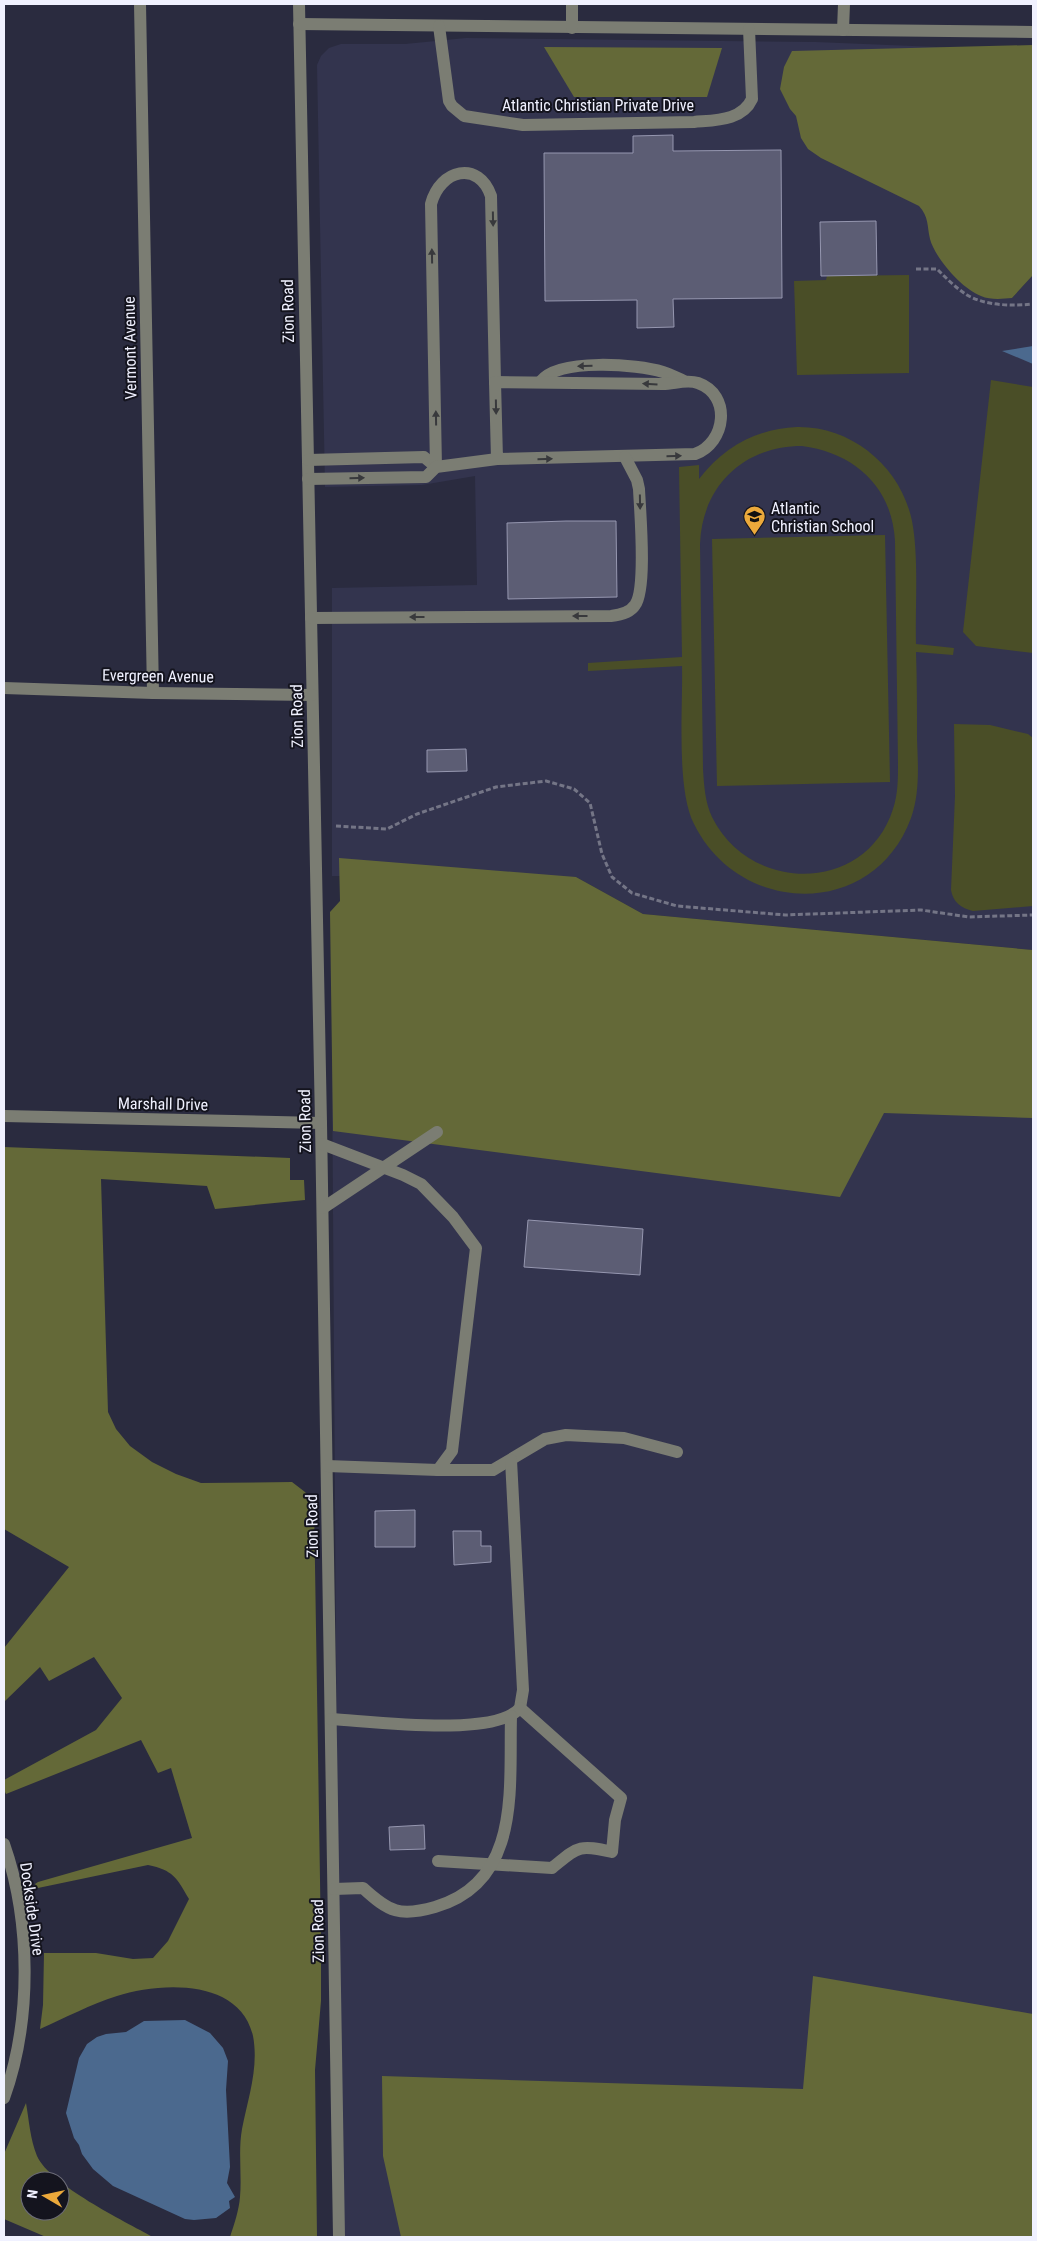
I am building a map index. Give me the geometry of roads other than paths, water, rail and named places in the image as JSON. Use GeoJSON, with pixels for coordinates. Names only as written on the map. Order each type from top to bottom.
{"type":"FeatureCollection","features":[{"type":"Feature","properties":{"kind":"street","name":"Vermont Avenue"},"geometry":{"type":"LineString","coordinates":[[140,4],[153,693]]}},
{"type":"Feature","properties":{"kind":"street","name":"Zion Road"},"geometry":{"type":"LineString","coordinates":[[299,4],[322,1144],[339,2237]]}},
{"type":"Feature","properties":{"kind":"street"},"geometry":{"type":"LineString","coordinates":[[572,4],[572,28]]}},
{"type":"Feature","properties":{"kind":"street"},"geometry":{"type":"LineString","coordinates":[[843,30],[844,4]]}},
{"type":"Feature","properties":{"kind":"street"},"geometry":{"type":"LineString","coordinates":[[299,24],[1033,32]]}},
{"type":"Feature","properties":{"kind":"street","name":"Atlantic Christian Private Drive"},"geometry":{"type":"LineString","coordinates":[[439,26],[446,91],[452,106],[464,116],[523,125],[694,122],[720,120],[739,114],[749,105],[753,94],[749,29]]}},
{"type":"Feature","properties":{"kind":"street"},"geometry":{"type":"LineString","coordinates":[[436,467],[431,204],[439,184],[449,176],[458,173],[476,177],[488,187],[491,196],[497,459]]}},
{"type":"Feature","properties":{"kind":"street"},"geometry":{"type":"LineString","coordinates":[[308,479],[426,477],[436,467],[497,459],[695,454],[711,444],[719,430],[721,418],[719,405],[714,395],[696,382],[684,381],[663,384],[541,381],[496,382]]}},
{"type":"Feature","properties":{"kind":"street"},"geometry":{"type":"LineString","coordinates":[[308,460],[424,457],[436,467]]}},
{"type":"Feature","properties":{"kind":"street"},"geometry":{"type":"LineString","coordinates":[[310,618],[611,616],[628,612],[637,602],[641,582],[640,489],[625,457]]}},
{"type":"Feature","properties":{"kind":"street","name":"Evergreen Avenue"},"geometry":{"type":"LineString","coordinates":[[4,688],[153,693],[312,695]]}},
{"type":"Feature","properties":{"kind":"street","name":"Marshall Drive"},"geometry":{"type":"LineString","coordinates":[[4,1116],[321,1123]]}},
{"type":"Feature","properties":{"kind":"street"},"geometry":{"type":"LineString","coordinates":[[323,1208],[437,1132]]}},
{"type":"Feature","properties":{"kind":"street"},"geometry":{"type":"LineString","coordinates":[[322,1144],[421,1184],[453,1217],[476,1248],[452,1451],[438,1470]]}},
{"type":"Feature","properties":{"kind":"street"},"geometry":{"type":"LineString","coordinates":[[327,1466],[493,1470],[545,1439],[566,1435],[624,1438],[677,1452]]}},
{"type":"Feature","properties":{"kind":"street"},"geometry":{"type":"LineString","coordinates":[[334,1890],[363,1888],[389,1909],[419,1911],[454,1899],[484,1878],[500,1849],[508,1819],[516,1712],[523,1690],[511,1460]]}},
{"type":"Feature","properties":{"kind":"street"},"geometry":{"type":"LineString","coordinates":[[331,1719],[463,1725],[489,1723],[516,1712]]}},
{"type":"Feature","properties":{"kind":"street"},"geometry":{"type":"LineString","coordinates":[[438,1861],[552,1868],[572,1852],[583,1847],[612,1852],[615,1820],[620,1798],[516,1712]]}},
{"type":"Feature","properties":{"kind":"street","name":"Dockside Drive"},"geometry":{"type":"LineString","coordinates":[[4,1844],[16,1887],[23,1939],[24,1969],[21,2021],[13,2065],[4,2098]]}},
{"type":"Feature","properties":{"kind":"place","name":"Atlantic Christian School"},"geometry":{"type":"Point","coordinates":[755,536]}}]}
